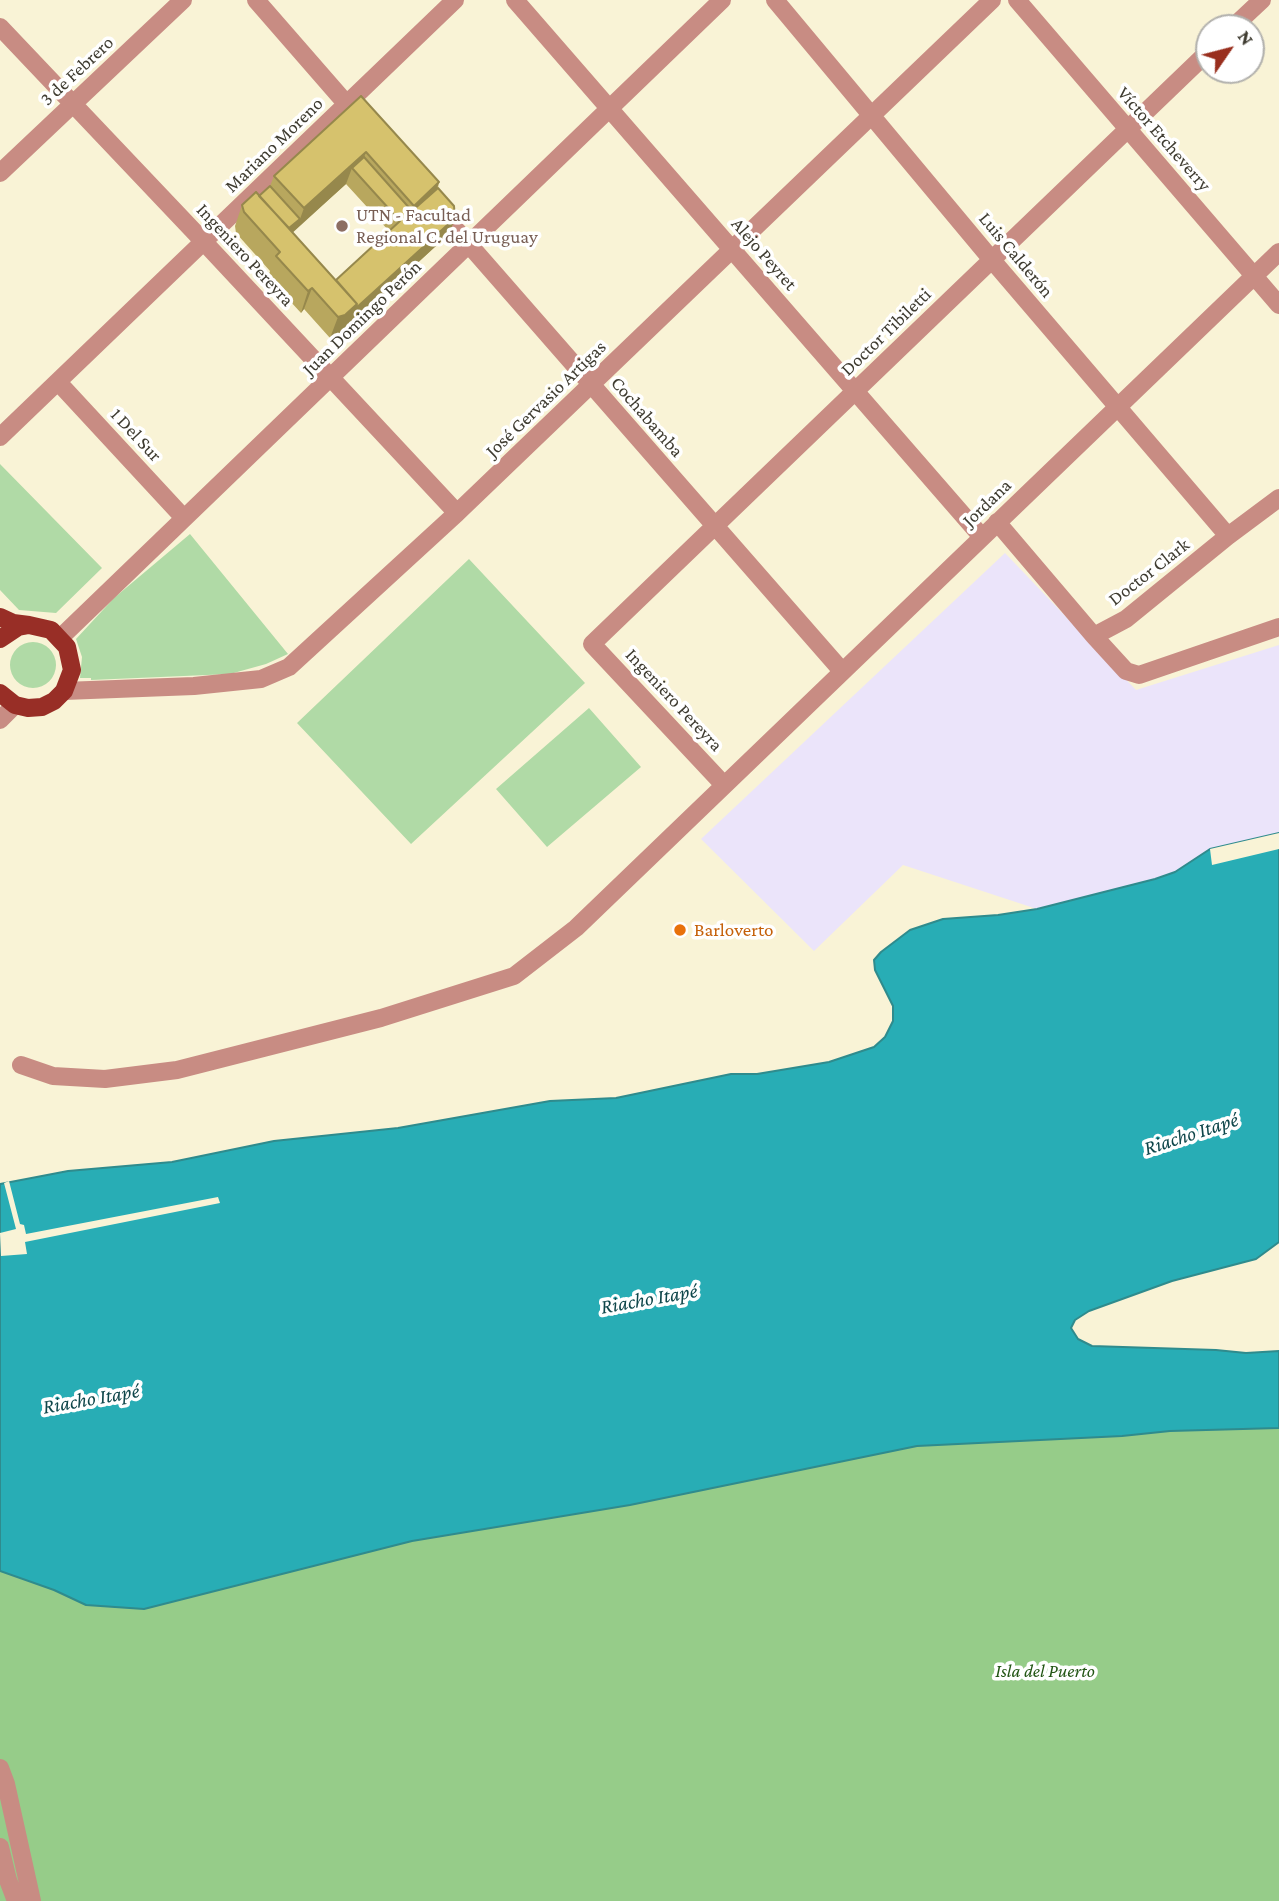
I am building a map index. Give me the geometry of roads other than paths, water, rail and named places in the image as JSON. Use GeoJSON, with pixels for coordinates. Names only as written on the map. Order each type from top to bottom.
{"type":"FeatureCollection","features":[{"type":"Feature","properties":{"kind":"main road"},"geometry":{"type":"LineString","coordinates":[[0,617],[13,623],[51,630],[60,638],[71,658],[72,670],[64,691],[54,701],[42,707],[28,708],[4,699]]}},
{"type":"Feature","properties":{"kind":"main road"},"geometry":{"type":"LineString","coordinates":[[0,639],[8,632],[29,625]]}},
{"type":"Feature","properties":{"kind":"street","name":"3 de Febrero"},"geometry":{"type":"LineString","coordinates":[[0,173],[183,0]]}},
{"type":"Feature","properties":{"kind":"street"},"geometry":{"type":"LineString","coordinates":[[256,0],[373,134]]}},
{"type":"Feature","properties":{"kind":"street","name":"Mariano Moreno"},"geometry":{"type":"LineString","coordinates":[[0,437],[455,0]]}},
{"type":"Feature","properties":{"kind":"street","name":"Alejo Peyret"},"geometry":{"type":"LineString","coordinates":[[514,0],[982,537]]}},
{"type":"Feature","properties":{"kind":"street","name":"Juan Domingo Perón"},"geometry":{"type":"LineString","coordinates":[[60,638],[722,0]]}},
{"type":"Feature","properties":{"kind":"street","name":"Luis Calderón"},"geometry":{"type":"LineString","coordinates":[[775,0],[1228,536]]}},
{"type":"Feature","properties":{"kind":"street","name":"José Gervasio Artigas"},"geometry":{"type":"LineString","coordinates":[[64,691],[194,686],[261,679],[289,667],[457,513],[992,0]]}},
{"type":"Feature","properties":{"kind":"street","name":"Víctor Etcheverry"},"geometry":{"type":"LineString","coordinates":[[1017,0],[1279,305]]}},
{"type":"Feature","properties":{"kind":"street"},"geometry":{"type":"LineString","coordinates":[[1248,14],[1262,0]]}},
{"type":"Feature","properties":{"kind":"street","name":"Ingeniero Pereyra"},"geometry":{"type":"LineString","coordinates":[[0,27],[457,513]]}},
{"type":"Feature","properties":{"kind":"street","name":"Doctor Tibiletti"},"geometry":{"type":"LineString","coordinates":[[592,645],[1195,64]]}},
{"type":"Feature","properties":{"kind":"street","name":"Cochabamba"},"geometry":{"type":"LineString","coordinates":[[425,194],[842,671]]}},
{"type":"Feature","properties":{"kind":"street","name":"Jordana"},"geometry":{"type":"LineString","coordinates":[[21,1065],[53,1076],[104,1079],[177,1070],[381,1018],[514,976],[576,928],[1279,252]]}},
{"type":"Feature","properties":{"kind":"street","name":"1 Del Sur"},"geometry":{"type":"LineString","coordinates":[[58,382],[183,517]]}},
{"type":"Feature","properties":{"kind":"street","name":"Doctor Clark"},"geometry":{"type":"LineString","coordinates":[[1094,636],[1126,619],[1228,536],[1276,507]]}},
{"type":"Feature","properties":{"kind":"street"},"geometry":{"type":"LineString","coordinates":[[997,522],[1126,671],[1139,675],[1279,627]]}},
{"type":"Feature","properties":{"kind":"street","name":"Ingeniero Pereyra"},"geometry":{"type":"LineString","coordinates":[[592,645],[724,785]]}},
{"type":"Feature","properties":{"kind":"street"},"geometry":{"type":"LineString","coordinates":[[0,720],[4,699]]}},
{"type":"Feature","properties":{"kind":"street"},"geometry":{"type":"LineString","coordinates":[[0,1768],[32,1901]]}},
{"type":"Feature","properties":{"kind":"street"},"geometry":{"type":"LineString","coordinates":[[0,1847],[16,1901]]}},
{"type":"Feature","properties":{"kind":"water","name":"Riacho Itapé"},"geometry":{"type":"Polygon","coordinates":[[[1279,833],[1279,1242],[1256,1259],[1172,1281],[1089,1311],[1075,1320],[1071,1328],[1078,1339],[1092,1346],[1246,1353],[1279,1351],[1279,1428],[1170,1431],[1122,1436],[917,1446],[630,1505],[412,1541],[144,1609],[86,1605],[54,1590],[0,1571],[0,1184],[68,1171],[172,1162],[274,1141],[398,1128],[550,1101],[616,1098],[731,1074],[757,1074],[829,1062],[874,1047],[885,1037],[893,1021],[893,1006],[875,970],[874,960],[910,930],[943,919],[1037,909],[1155,879],[1175,872],[1210,849],[1279,833]]]}},
{"type":"Feature","properties":{"kind":"place","name":"UTN - Facultad Regional C. del Uruguay"},"geometry":{"type":"Point","coordinates":[342,226]}},
{"type":"Feature","properties":{"kind":"place","name":"Barloverto"},"geometry":{"type":"Point","coordinates":[680,930]}},
{"type":"Feature","properties":{"kind":"park label","name":"Isla del Puerto"},"geometry":{"type":"Point","coordinates":[1045,1671]}}]}
